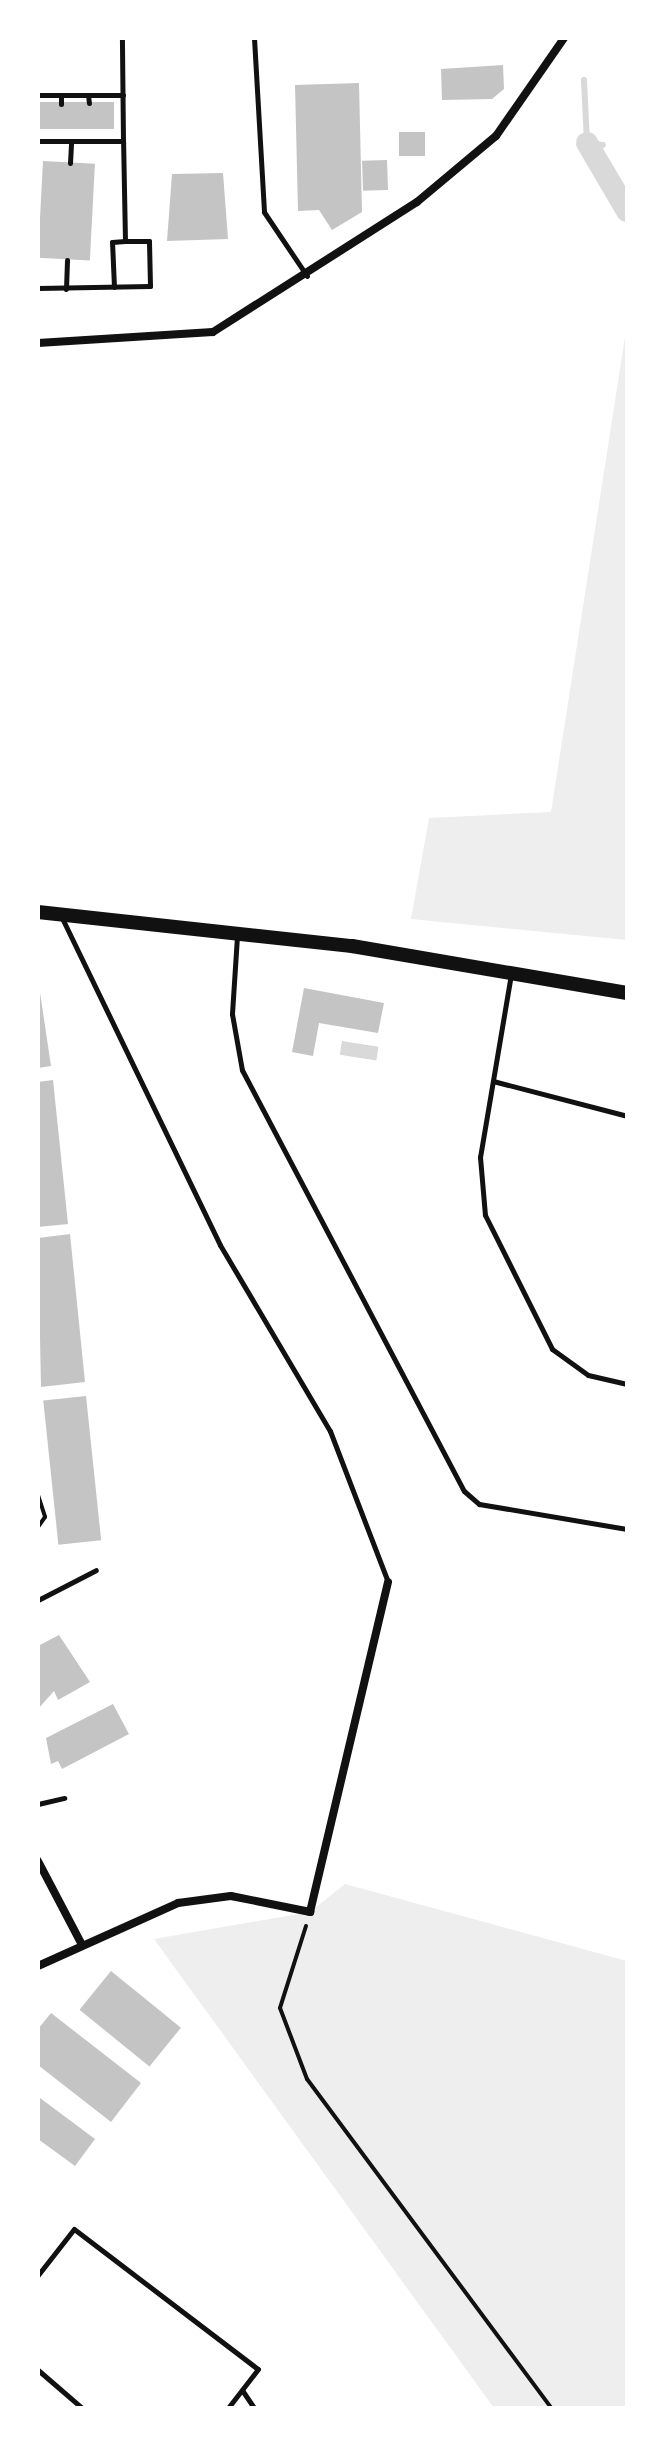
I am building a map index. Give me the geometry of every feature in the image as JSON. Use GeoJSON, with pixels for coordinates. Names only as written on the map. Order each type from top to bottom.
{"type":"FeatureCollection","features":[{"type":"Feature","properties":{"kind":"main road"},"geometry":{"type":"LineString","coordinates":[[38,912],[237,931],[627,993]]}},
{"type":"Feature","properties":{"kind":"street"},"geometry":{"type":"LineString","coordinates":[[38,343],[213,332],[307,276],[417,202],[496,136],[564,38]]}},
{"type":"Feature","properties":{"kind":"street"},"geometry":{"type":"LineString","coordinates":[[38,1966],[153,1910],[213,1897],[310,1912],[388,1582]]}},
{"type":"Feature","properties":{"kind":"street"},"geometry":{"type":"LineString","coordinates":[[38,1861],[81,1943]]}},
{"type":"Feature","properties":{"kind":"lane"},"geometry":{"type":"LineString","coordinates":[[122,38],[125,241]]}},
{"type":"Feature","properties":{"kind":"lane"},"geometry":{"type":"LineString","coordinates":[[254,38],[264,212],[307,276]]}},
{"type":"Feature","properties":{"kind":"lane"},"geometry":{"type":"LineString","coordinates":[[38,95],[123,95]]}},
{"type":"Feature","properties":{"kind":"lane"},"geometry":{"type":"LineString","coordinates":[[61,95],[61,104]]}},
{"type":"Feature","properties":{"kind":"lane"},"geometry":{"type":"LineString","coordinates":[[88,95],[89,103]]}},
{"type":"Feature","properties":{"kind":"lane"},"geometry":{"type":"LineString","coordinates":[[89,130],[90,141]]}},
{"type":"Feature","properties":{"kind":"lane"},"geometry":{"type":"LineString","coordinates":[[60,131],[60,141]]}},
{"type":"Feature","properties":{"kind":"lane"},"geometry":{"type":"LineString","coordinates":[[38,141],[123,141]]}},
{"type":"Feature","properties":{"kind":"lane"},"geometry":{"type":"LineString","coordinates":[[70,163],[71,141]]}},
{"type":"Feature","properties":{"kind":"lane"},"geometry":{"type":"LineString","coordinates":[[38,288],[66,289],[150,286],[149,241],[112,242],[114,287]]}},
{"type":"Feature","properties":{"kind":"lane"},"geometry":{"type":"LineString","coordinates":[[66,289],[67,260]]}},
{"type":"Feature","properties":{"kind":"lane"},"geometry":{"type":"LineString","coordinates":[[60,914],[220,1245],[330,1431],[388,1582]]}},
{"type":"Feature","properties":{"kind":"lane"},"geometry":{"type":"LineString","coordinates":[[237,931],[232,1014],[242,1070],[464,1491],[479,1504],[627,1529]]}},
{"type":"Feature","properties":{"kind":"lane"},"geometry":{"type":"LineString","coordinates":[[511,973],[480,1176],[496,1246],[563,1360],[627,1384]]}},
{"type":"Feature","properties":{"kind":"lane"},"geometry":{"type":"LineString","coordinates":[[493,1081],[627,1116]]}},
{"type":"Feature","properties":{"kind":"lane"},"geometry":{"type":"LineString","coordinates":[[38,1600],[96,1570]]}},
{"type":"Feature","properties":{"kind":"lane"},"geometry":{"type":"LineString","coordinates":[[38,1804],[64,1798]]}},
{"type":"Feature","properties":{"kind":"lane"},"geometry":{"type":"LineString","coordinates":[[38,2275],[74,2229],[258,2369],[228,2408]]}},
{"type":"Feature","properties":{"kind":"lane"},"geometry":{"type":"LineString","coordinates":[[38,2370],[82,2408]]}},
{"type":"Feature","properties":{"kind":"lane"},"geometry":{"type":"LineString","coordinates":[[242,2390],[254,2408]]}},
{"type":"Feature","properties":{"kind":"path"},"geometry":{"type":"LineString","coordinates":[[38,1495],[45,1517],[38,1527]]}},
{"type":"Feature","properties":{"kind":"path"},"geometry":{"type":"LineString","coordinates":[[310,1912],[280,2008],[307,2079],[551,2408]]}},
{"type":"Feature","properties":{"kind":"shaded area"},"geometry":{"type":"Polygon","coordinates":[[[627,324],[627,940],[411,919],[429,818],[551,812],[627,324]]]}},
{"type":"Feature","properties":{"kind":"shaded area"},"geometry":{"type":"Polygon","coordinates":[[[342,1041],[379,1047],[376,1061],[340,1055],[342,1041]]]}},
{"type":"Feature","properties":{"kind":"shaded area"},"geometry":{"type":"Polygon","coordinates":[[[345,1884],[627,1961],[627,2408],[494,2408],[154,1939],[310,1912],[345,1884]]]}},
{"type":"Feature","properties":{"kind":"building"},"geometry":{"type":"Polygon","coordinates":[[[503,65],[504,89],[492,99],[442,100],[441,69],[503,65]]]}},
{"type":"Feature","properties":{"kind":"building"},"geometry":{"type":"Polygon","coordinates":[[[359,83],[362,212],[332,230],[319,210],[298,211],[295,85],[359,83]]]}},
{"type":"Feature","properties":{"kind":"building"},"geometry":{"type":"Polygon","coordinates":[[[38,102],[114,102],[114,129],[38,129],[38,102]]]}},
{"type":"Feature","properties":{"kind":"building"},"geometry":{"type":"Polygon","coordinates":[[[399,132],[425,132],[425,156],[399,156],[399,132]]]}},
{"type":"Feature","properties":{"kind":"building"},"geometry":{"type":"Polygon","coordinates":[[[387,160],[388,190],[363,191],[362,161],[387,160]]]}},
{"type":"Feature","properties":{"kind":"building"},"geometry":{"type":"Polygon","coordinates":[[[43,161],[95,164],[90,261],[38,258],[43,161]]]}},
{"type":"Feature","properties":{"kind":"building"},"geometry":{"type":"Polygon","coordinates":[[[223,173],[228,239],[167,241],[172,174],[223,173]]]}},
{"type":"Feature","properties":{"kind":"building"},"geometry":{"type":"Polygon","coordinates":[[[38,979],[51,1066],[38,1068],[38,979]]]}},
{"type":"Feature","properties":{"kind":"building"},"geometry":{"type":"Polygon","coordinates":[[[304,988],[384,1003],[378,1033],[319,1023],[313,1056],[292,1052],[304,988]]]}},
{"type":"Feature","properties":{"kind":"building"},"geometry":{"type":"Polygon","coordinates":[[[53,1080],[68,1224],[38,1227],[38,1082],[53,1080]]]}},
{"type":"Feature","properties":{"kind":"building"},"geometry":{"type":"Polygon","coordinates":[[[70,1234],[85,1382],[41,1387],[38,1238],[70,1234]]]}},
{"type":"Feature","properties":{"kind":"building"},"geometry":{"type":"Polygon","coordinates":[[[86,1396],[101,1540],[58,1545],[43,1400],[86,1396]]]}},
{"type":"Feature","properties":{"kind":"building"},"geometry":{"type":"Polygon","coordinates":[[[59,1635],[90,1682],[58,1700],[54,1691],[38,1709],[38,1646],[59,1635]]]}},
{"type":"Feature","properties":{"kind":"building"},"geometry":{"type":"Polygon","coordinates":[[[113,1704],[129,1734],[62,1769],[58,1761],[51,1764],[46,1738],[113,1704]]]}},
{"type":"Feature","properties":{"kind":"building"},"geometry":{"type":"Polygon","coordinates":[[[111,1971],[181,2028],[149,2066],[80,2010],[111,1971]]]}},
{"type":"Feature","properties":{"kind":"building"},"geometry":{"type":"Polygon","coordinates":[[[51,2013],[141,2083],[111,2122],[38,2065],[38,2029],[51,2013]]]}},
{"type":"Feature","properties":{"kind":"building"},"geometry":{"type":"Polygon","coordinates":[[[40,2098],[95,2139],[75,2166],[38,2139],[40,2098]]]}},
{"type":"Feature","properties":{"kind":"waterway"},"geometry":{"type":"LineString","coordinates":[[584,80],[587,143],[603,145]]}},
{"type":"Feature","properties":{"kind":"waterway"},"geometry":{"type":"LineString","coordinates":[[587,143],[627,211]]}}]}
